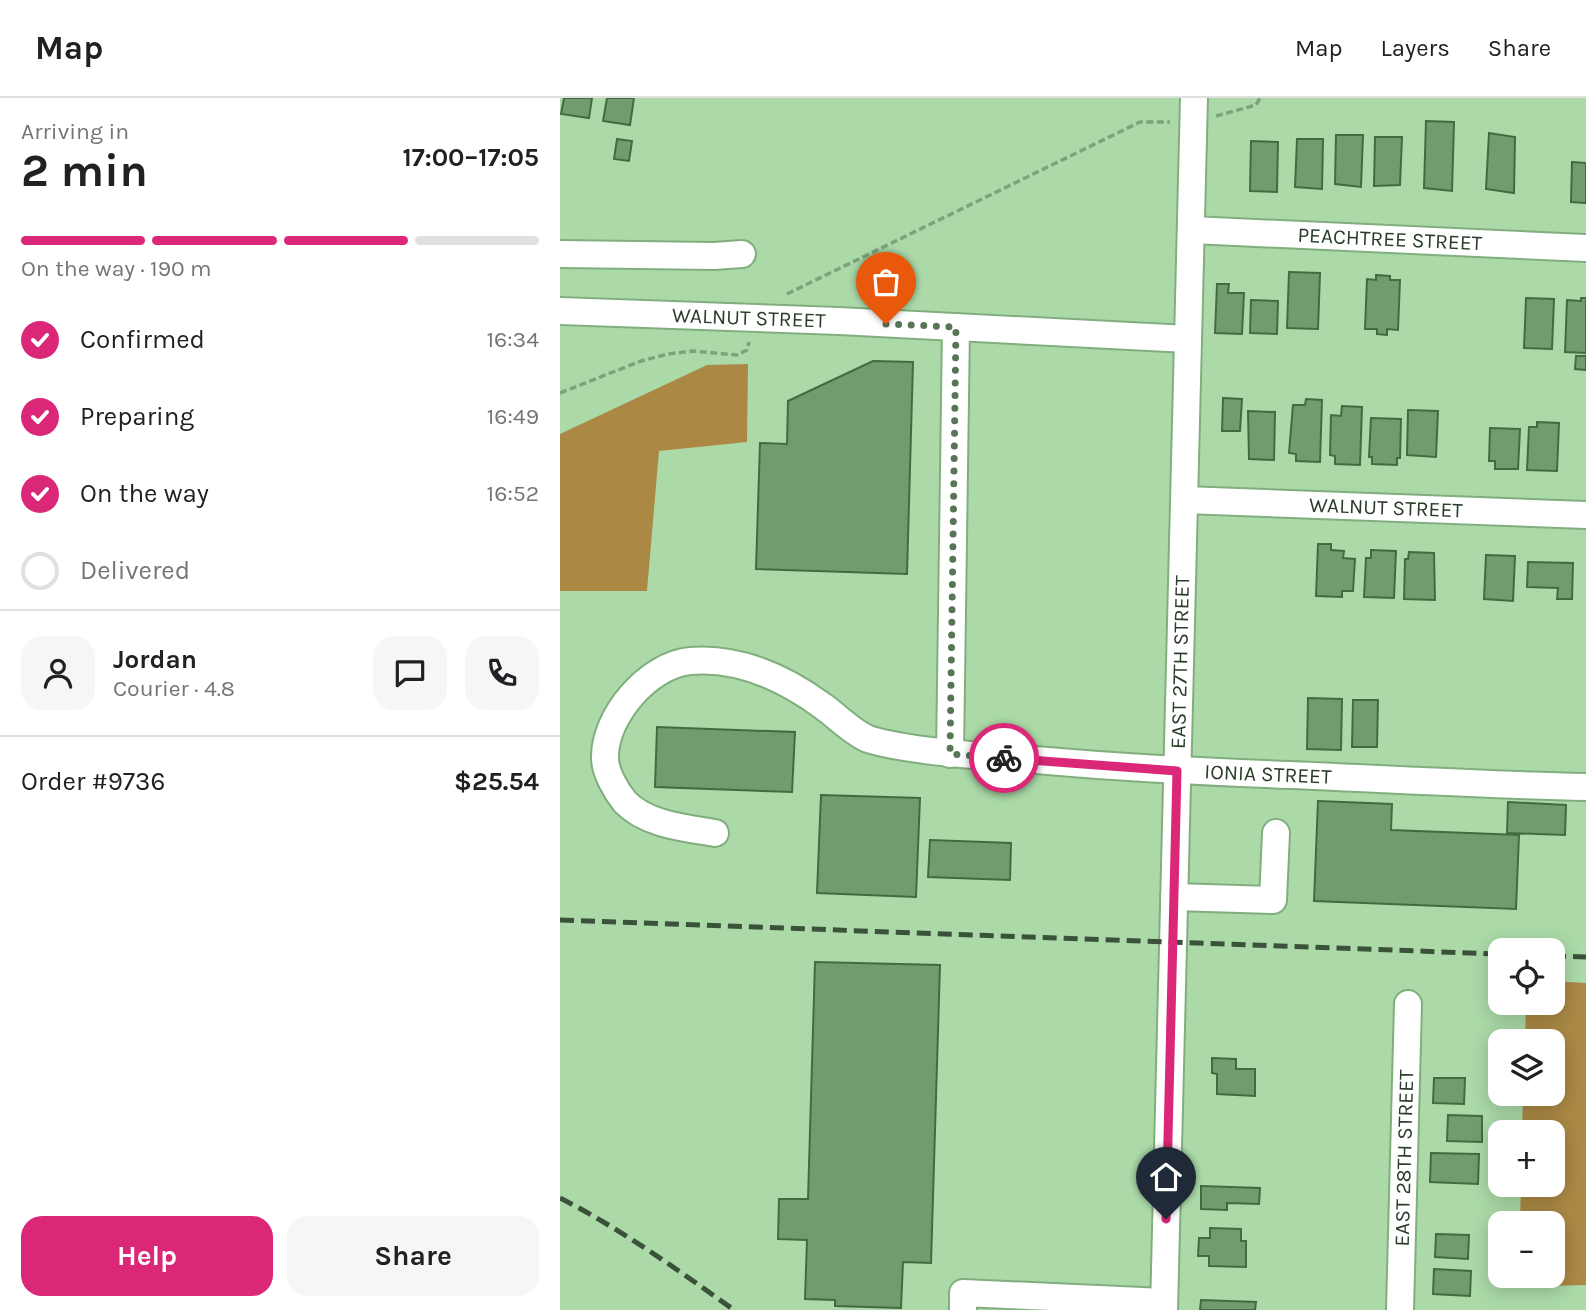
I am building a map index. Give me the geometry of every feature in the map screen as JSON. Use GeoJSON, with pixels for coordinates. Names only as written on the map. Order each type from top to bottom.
{"type":"FeatureCollection","features":[{"type":"Feature","properties":{"kind":"street","name":"EAST 27TH STREET"},"geometry":{"type":"LineString","coordinates":[[1164,1306],[1194,110]]}},
{"type":"Feature","properties":{"kind":"street","name":"PEACHTREE STREET"},"geometry":{"type":"LineString","coordinates":[[1192,230],[1586,248]]}},
{"type":"Feature","properties":{"kind":"street"},"geometry":{"type":"LineString","coordinates":[[560,254],[742,254]]}},
{"type":"Feature","properties":{"kind":"street","name":"WALNUT STREET"},"geometry":{"type":"LineString","coordinates":[[560,311],[1188,339]]}},
{"type":"Feature","properties":{"kind":"street"},"geometry":{"type":"LineString","coordinates":[[950,754],[956,327]]}},
{"type":"Feature","properties":{"kind":"street","name":"WALNUT STREET"},"geometry":{"type":"LineString","coordinates":[[1185,500],[1586,515]]}},
{"type":"Feature","properties":{"kind":"street","name":"IONIA STREET"},"geometry":{"type":"LineString","coordinates":[[715,833],[674,826],[650,818],[626,802],[610,777],[605,760],[609,733],[624,706],[641,684],[661,671],[687,661],[731,663],[769,674],[803,692],[866,738],[950,754],[1177,771],[1454,784],[1586,787]]}},
{"type":"Feature","properties":{"kind":"street"},"geometry":{"type":"LineString","coordinates":[[1174,897],[1273,900],[1276,833]]}},
{"type":"Feature","properties":{"kind":"street","name":"EAST 28TH STREET"},"geometry":{"type":"LineString","coordinates":[[1400,1310],[1408,1004]]}},
{"type":"Feature","properties":{"kind":"street"},"geometry":{"type":"LineString","coordinates":[[963,1310],[963,1293],[1164,1306]]}},
{"type":"Feature","properties":{"kind":"path"},"geometry":{"type":"LineString","coordinates":[[786,295],[1140,122],[1194,110],[1256,105],[1260,98]]}},
{"type":"Feature","properties":{"kind":"path"},"geometry":{"type":"LineString","coordinates":[[560,393],[641,361],[668,354],[693,351],[737,355],[747,350],[754,320]]}},
{"type":"Feature","properties":{"kind":"shaded area"},"geometry":{"type":"Polygon","coordinates":[[[748,364],[747,442],[659,451],[647,591],[560,591],[560,434],[707,365],[748,364]]]}},
{"type":"Feature","properties":{"kind":"shaded area"},"geometry":{"type":"Polygon","coordinates":[[[1565,982],[1586,983],[1586,1285],[1565,1286],[1565,1211],[1520,1211],[1521,1197],[1565,1197],[1565,1120],[1522,1120],[1523,1106],[1565,1106],[1565,1029],[1525,1029],[1526,1015],[1565,1015],[1565,982]]]}},
{"type":"Feature","properties":{"kind":"building"},"geometry":{"type":"Polygon","coordinates":[[[564,98],[592,98],[589,118],[561,114],[564,98]]]}},
{"type":"Feature","properties":{"kind":"building"},"geometry":{"type":"Polygon","coordinates":[[[607,98],[634,98],[630,125],[603,121],[607,98]]]}},
{"type":"Feature","properties":{"kind":"building"},"geometry":{"type":"Polygon","coordinates":[[[1426,121],[1454,122],[1452,191],[1424,188],[1426,121]]]}},
{"type":"Feature","properties":{"kind":"building"},"geometry":{"type":"Polygon","coordinates":[[[1489,133],[1515,137],[1514,193],[1486,189],[1489,133]]]}},
{"type":"Feature","properties":{"kind":"building"},"geometry":{"type":"Polygon","coordinates":[[[1336,135],[1363,135],[1361,187],[1335,184],[1336,135]]]}},
{"type":"Feature","properties":{"kind":"building"},"geometry":{"type":"Polygon","coordinates":[[[1375,137],[1402,137],[1400,185],[1374,186],[1375,137]]]}},
{"type":"Feature","properties":{"kind":"building"},"geometry":{"type":"Polygon","coordinates":[[[617,139],[632,141],[629,161],[614,159],[617,139]]]}},
{"type":"Feature","properties":{"kind":"building"},"geometry":{"type":"Polygon","coordinates":[[[1297,139],[1323,139],[1322,189],[1295,187],[1297,139]]]}},
{"type":"Feature","properties":{"kind":"building"},"geometry":{"type":"Polygon","coordinates":[[[1251,141],[1278,142],[1277,192],[1250,191],[1251,141]]]}},
{"type":"Feature","properties":{"kind":"building"},"geometry":{"type":"Polygon","coordinates":[[[1572,162],[1586,163],[1586,203],[1571,202],[1572,162]]]}},
{"type":"Feature","properties":{"kind":"building"},"geometry":{"type":"Polygon","coordinates":[[[1289,272],[1320,273],[1318,329],[1287,328],[1289,272]]]}},
{"type":"Feature","properties":{"kind":"building"},"geometry":{"type":"Polygon","coordinates":[[[1376,275],[1400,280],[1398,330],[1387,329],[1387,335],[1377,334],[1377,329],[1365,329],[1367,279],[1376,280],[1376,275]]]}},
{"type":"Feature","properties":{"kind":"building"},"geometry":{"type":"Polygon","coordinates":[[[1217,284],[1229,284],[1228,293],[1244,293],[1242,334],[1215,333],[1217,284]]]}},
{"type":"Feature","properties":{"kind":"building"},"geometry":{"type":"Polygon","coordinates":[[[1526,298],[1554,299],[1552,349],[1524,348],[1526,298]]]}},
{"type":"Feature","properties":{"kind":"building"},"geometry":{"type":"Polygon","coordinates":[[[1581,298],[1586,298],[1586,353],[1565,352],[1567,300],[1581,301],[1581,298]]]}},
{"type":"Feature","properties":{"kind":"building"},"geometry":{"type":"Polygon","coordinates":[[[1251,300],[1278,301],[1277,334],[1250,333],[1251,300]]]}},
{"type":"Feature","properties":{"kind":"building"},"geometry":{"type":"Polygon","coordinates":[[[1576,356],[1586,356],[1586,370],[1575,369],[1576,356]]]}},
{"type":"Feature","properties":{"kind":"building"},"geometry":{"type":"Polygon","coordinates":[[[873,361],[913,362],[907,574],[756,569],[760,443],[787,444],[788,401],[873,361]]]}},
{"type":"Feature","properties":{"kind":"building"},"geometry":{"type":"Polygon","coordinates":[[[1223,398],[1242,399],[1240,431],[1222,431],[1223,398]]]}},
{"type":"Feature","properties":{"kind":"building"},"geometry":{"type":"Polygon","coordinates":[[[1306,399],[1322,400],[1320,462],[1296,461],[1296,454],[1289,453],[1293,405],[1305,405],[1306,399]]]}},
{"type":"Feature","properties":{"kind":"building"},"geometry":{"type":"Polygon","coordinates":[[[1342,406],[1362,407],[1360,465],[1335,464],[1335,456],[1330,455],[1331,415],[1341,416],[1342,406]]]}},
{"type":"Feature","properties":{"kind":"building"},"geometry":{"type":"Polygon","coordinates":[[[1408,410],[1438,411],[1436,457],[1407,455],[1408,410]]]}},
{"type":"Feature","properties":{"kind":"building"},"geometry":{"type":"Polygon","coordinates":[[[1248,411],[1275,412],[1274,460],[1249,459],[1248,411]]]}},
{"type":"Feature","properties":{"kind":"building"},"geometry":{"type":"Polygon","coordinates":[[[1371,418],[1401,419],[1400,458],[1397,458],[1397,465],[1372,464],[1372,457],[1369,457],[1371,418]]]}},
{"type":"Feature","properties":{"kind":"building"},"geometry":{"type":"Polygon","coordinates":[[[1537,422],[1559,423],[1557,471],[1527,470],[1529,427],[1537,427],[1537,422]]]}},
{"type":"Feature","properties":{"kind":"building"},"geometry":{"type":"Polygon","coordinates":[[[1490,428],[1520,429],[1518,469],[1495,469],[1495,461],[1489,461],[1490,428]]]}},
{"type":"Feature","properties":{"kind":"building"},"geometry":{"type":"Polygon","coordinates":[[[1318,544],[1331,544],[1331,550],[1344,551],[1343,558],[1355,559],[1353,591],[1342,591],[1342,597],[1316,596],[1318,544]]]}},
{"type":"Feature","properties":{"kind":"building"},"geometry":{"type":"Polygon","coordinates":[[[1371,550],[1396,551],[1394,598],[1364,597],[1366,558],[1371,558],[1371,550]]]}},
{"type":"Feature","properties":{"kind":"building"},"geometry":{"type":"Polygon","coordinates":[[[1409,552],[1434,553],[1435,600],[1404,599],[1405,559],[1408,559],[1409,552]]]}},
{"type":"Feature","properties":{"kind":"building"},"geometry":{"type":"Polygon","coordinates":[[[1486,555],[1515,556],[1513,601],[1484,599],[1486,555]]]}},
{"type":"Feature","properties":{"kind":"building"},"geometry":{"type":"Polygon","coordinates":[[[1528,562],[1573,563],[1572,599],[1557,599],[1558,588],[1527,587],[1528,562]]]}},
{"type":"Feature","properties":{"kind":"building"},"geometry":{"type":"Polygon","coordinates":[[[1308,698],[1342,699],[1341,750],[1307,749],[1308,698]]]}},
{"type":"Feature","properties":{"kind":"building"},"geometry":{"type":"Polygon","coordinates":[[[1353,700],[1378,700],[1377,747],[1352,747],[1353,700]]]}},
{"type":"Feature","properties":{"kind":"building"},"geometry":{"type":"Polygon","coordinates":[[[657,727],[795,732],[792,792],[655,787],[657,727]]]}},
{"type":"Feature","properties":{"kind":"building"},"geometry":{"type":"Polygon","coordinates":[[[821,795],[920,798],[916,897],[817,893],[821,795]]]}},
{"type":"Feature","properties":{"kind":"building"},"geometry":{"type":"Polygon","coordinates":[[[1318,801],[1392,804],[1391,830],[1519,835],[1516,909],[1314,901],[1318,801]]]}},
{"type":"Feature","properties":{"kind":"building"},"geometry":{"type":"Polygon","coordinates":[[[1508,802],[1566,805],[1565,835],[1507,833],[1508,802]]]}},
{"type":"Feature","properties":{"kind":"building"},"geometry":{"type":"Polygon","coordinates":[[[930,840],[1011,843],[1010,880],[928,877],[930,840]]]}},
{"type":"Feature","properties":{"kind":"building"},"geometry":{"type":"Polygon","coordinates":[[[815,962],[940,965],[931,1263],[903,1262],[901,1308],[835,1306],[835,1300],[805,1299],[807,1240],[778,1239],[779,1199],[808,1199],[815,962]]]}},
{"type":"Feature","properties":{"kind":"building"},"geometry":{"type":"Polygon","coordinates":[[[1212,1058],[1236,1059],[1236,1069],[1255,1069],[1255,1096],[1217,1094],[1217,1074],[1212,1073],[1212,1058]]]}},
{"type":"Feature","properties":{"kind":"building"},"geometry":{"type":"Polygon","coordinates":[[[1434,1078],[1465,1078],[1464,1104],[1433,1103],[1434,1078]]]}},
{"type":"Feature","properties":{"kind":"building"},"geometry":{"type":"Polygon","coordinates":[[[1448,1115],[1482,1116],[1482,1142],[1447,1141],[1448,1115]]]}},
{"type":"Feature","properties":{"kind":"building"},"geometry":{"type":"Polygon","coordinates":[[[1431,1153],[1479,1154],[1478,1184],[1430,1182],[1431,1153]]]}},
{"type":"Feature","properties":{"kind":"building"},"geometry":{"type":"Polygon","coordinates":[[[1201,1186],[1260,1188],[1259,1204],[1227,1203],[1227,1210],[1201,1209],[1201,1186]]]}},
{"type":"Feature","properties":{"kind":"building"},"geometry":{"type":"Polygon","coordinates":[[[1210,1228],[1241,1229],[1241,1241],[1246,1241],[1246,1267],[1209,1266],[1209,1256],[1198,1256],[1199,1238],[1210,1238],[1210,1228]]]}},
{"type":"Feature","properties":{"kind":"building"},"geometry":{"type":"Polygon","coordinates":[[[1436,1234],[1469,1235],[1468,1259],[1435,1257],[1436,1234]]]}},
{"type":"Feature","properties":{"kind":"building"},"geometry":{"type":"Polygon","coordinates":[[[1434,1269],[1471,1271],[1470,1296],[1433,1294],[1434,1269]]]}},
{"type":"Feature","properties":{"kind":"building"},"geometry":{"type":"Polygon","coordinates":[[[1201,1300],[1256,1302],[1255,1310],[1200,1310],[1201,1300]]]}},
{"type":"Feature","properties":{"kind":"railway"},"geometry":{"type":"LineString","coordinates":[[560,920],[1488,954]]}},
{"type":"Feature","properties":{"kind":"railway"},"geometry":{"type":"LineString","coordinates":[[1565,956],[1586,957]]}},
{"type":"Feature","properties":{"kind":"railway"},"geometry":{"type":"LineString","coordinates":[[560,1198],[627,1237],[734,1310]]}},
{"type":"Feature","properties":{"kind":"way so far"},"geometry":{"type":"LineString","coordinates":[[886,324],[956,327],[950,754],[1004,758]]}},
{"type":"Feature","properties":{"kind":"route"},"geometry":{"type":"LineString","coordinates":[[1004,758],[1177,771],[1166,1219]]}}]}
